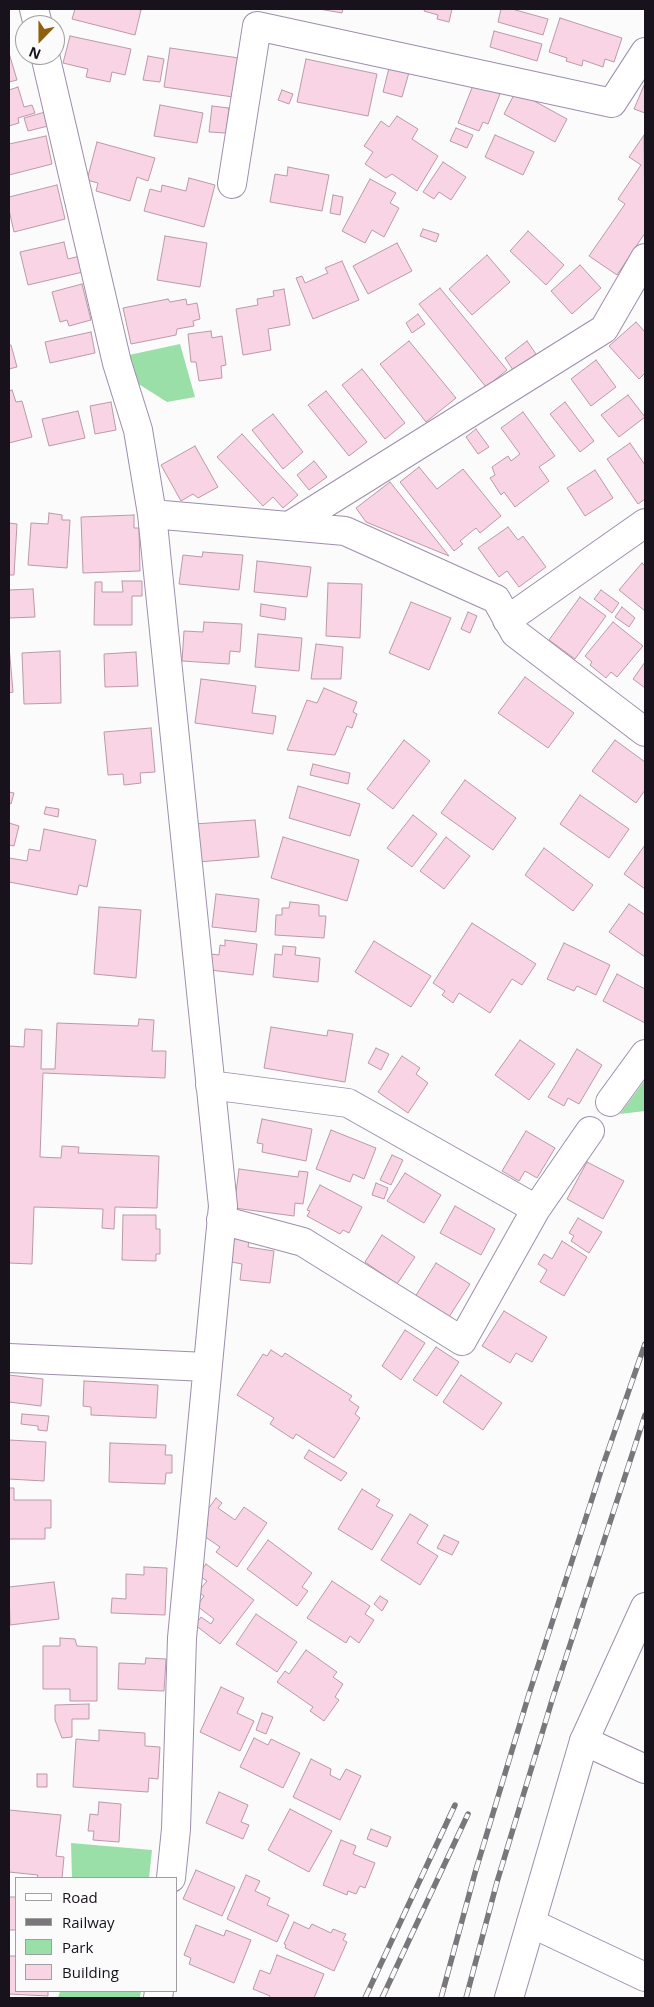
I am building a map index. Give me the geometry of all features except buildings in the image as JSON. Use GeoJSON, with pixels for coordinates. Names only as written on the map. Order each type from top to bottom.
{"type":"FeatureCollection","features":[{"type":"Feature","properties":{"kind":"street"},"geometry":{"type":"LineString","coordinates":[[232,184],[257,26],[612,102],[645,52]]}},
{"type":"Feature","properties":{"kind":"street"},"geometry":{"type":"LineString","coordinates":[[47,65],[117,363],[138,430],[152,514],[223,1206],[182,1638],[176,1829],[171,1877]]}},
{"type":"Feature","properties":{"kind":"street"},"geometry":{"type":"LineString","coordinates":[[289,526],[604,329],[645,258]]}},
{"type":"Feature","properties":{"kind":"street"},"geometry":{"type":"LineString","coordinates":[[152,514],[345,531],[496,599],[515,634],[645,732]]}},
{"type":"Feature","properties":{"kind":"street"},"geometry":{"type":"LineString","coordinates":[[507,620],[645,523]]}},
{"type":"Feature","properties":{"kind":"street"},"geometry":{"type":"LineString","coordinates":[[610,1102],[645,1054]]}},
{"type":"Feature","properties":{"kind":"street"},"geometry":{"type":"LineString","coordinates":[[210,1085],[348,1104],[536,1209]]}},
{"type":"Feature","properties":{"kind":"street"},"geometry":{"type":"LineString","coordinates":[[221,1220],[303,1242],[462,1341],[536,1209],[590,1131]]}},
{"type":"Feature","properties":{"kind":"street"},"geometry":{"type":"LineString","coordinates":[[9,1358],[207,1367]]}},
{"type":"Feature","properties":{"kind":"street"},"geometry":{"type":"LineString","coordinates":[[509,1998],[584,1741],[645,1608]]}},
{"type":"Feature","properties":{"kind":"street"},"geometry":{"type":"LineString","coordinates":[[584,1741],[645,1770]]}},
{"type":"Feature","properties":{"kind":"street"},"geometry":{"type":"LineString","coordinates":[[531,1923],[645,1977]]}},
{"type":"Feature","properties":{"kind":"green space"},"geometry":{"type":"Polygon","coordinates":[[[180,344],[195,397],[167,402],[137,383],[129,355],[180,344]]]}},
{"type":"Feature","properties":{"kind":"green space"},"geometry":{"type":"Polygon","coordinates":[[[645,1080],[645,1111],[620,1114],[645,1080]]]}},
{"type":"Feature","properties":{"kind":"green space"},"geometry":{"type":"Polygon","coordinates":[[[71,1843],[152,1850],[149,1877],[72,1877],[71,1843]]]}},
{"type":"Feature","properties":{"kind":"green space"},"geometry":{"type":"Polygon","coordinates":[[[60,1992],[141,1992],[140,1998],[58,1998],[60,1992]]]}},
{"type":"Feature","properties":{"kind":"railway"},"geometry":{"type":"LineString","coordinates":[[441,1998],[475,1873],[529,1694],[602,1468],[645,1344]]}},
{"type":"Feature","properties":{"kind":"railway"},"geometry":{"type":"LineString","coordinates":[[466,1998],[497,1882],[553,1697],[645,1415]]}},
{"type":"Feature","properties":{"kind":"railway"},"geometry":{"type":"LineString","coordinates":[[365,1998],[455,1805]]}},
{"type":"Feature","properties":{"kind":"railway"},"geometry":{"type":"LineString","coordinates":[[382,1998],[468,1814]]}}]}
